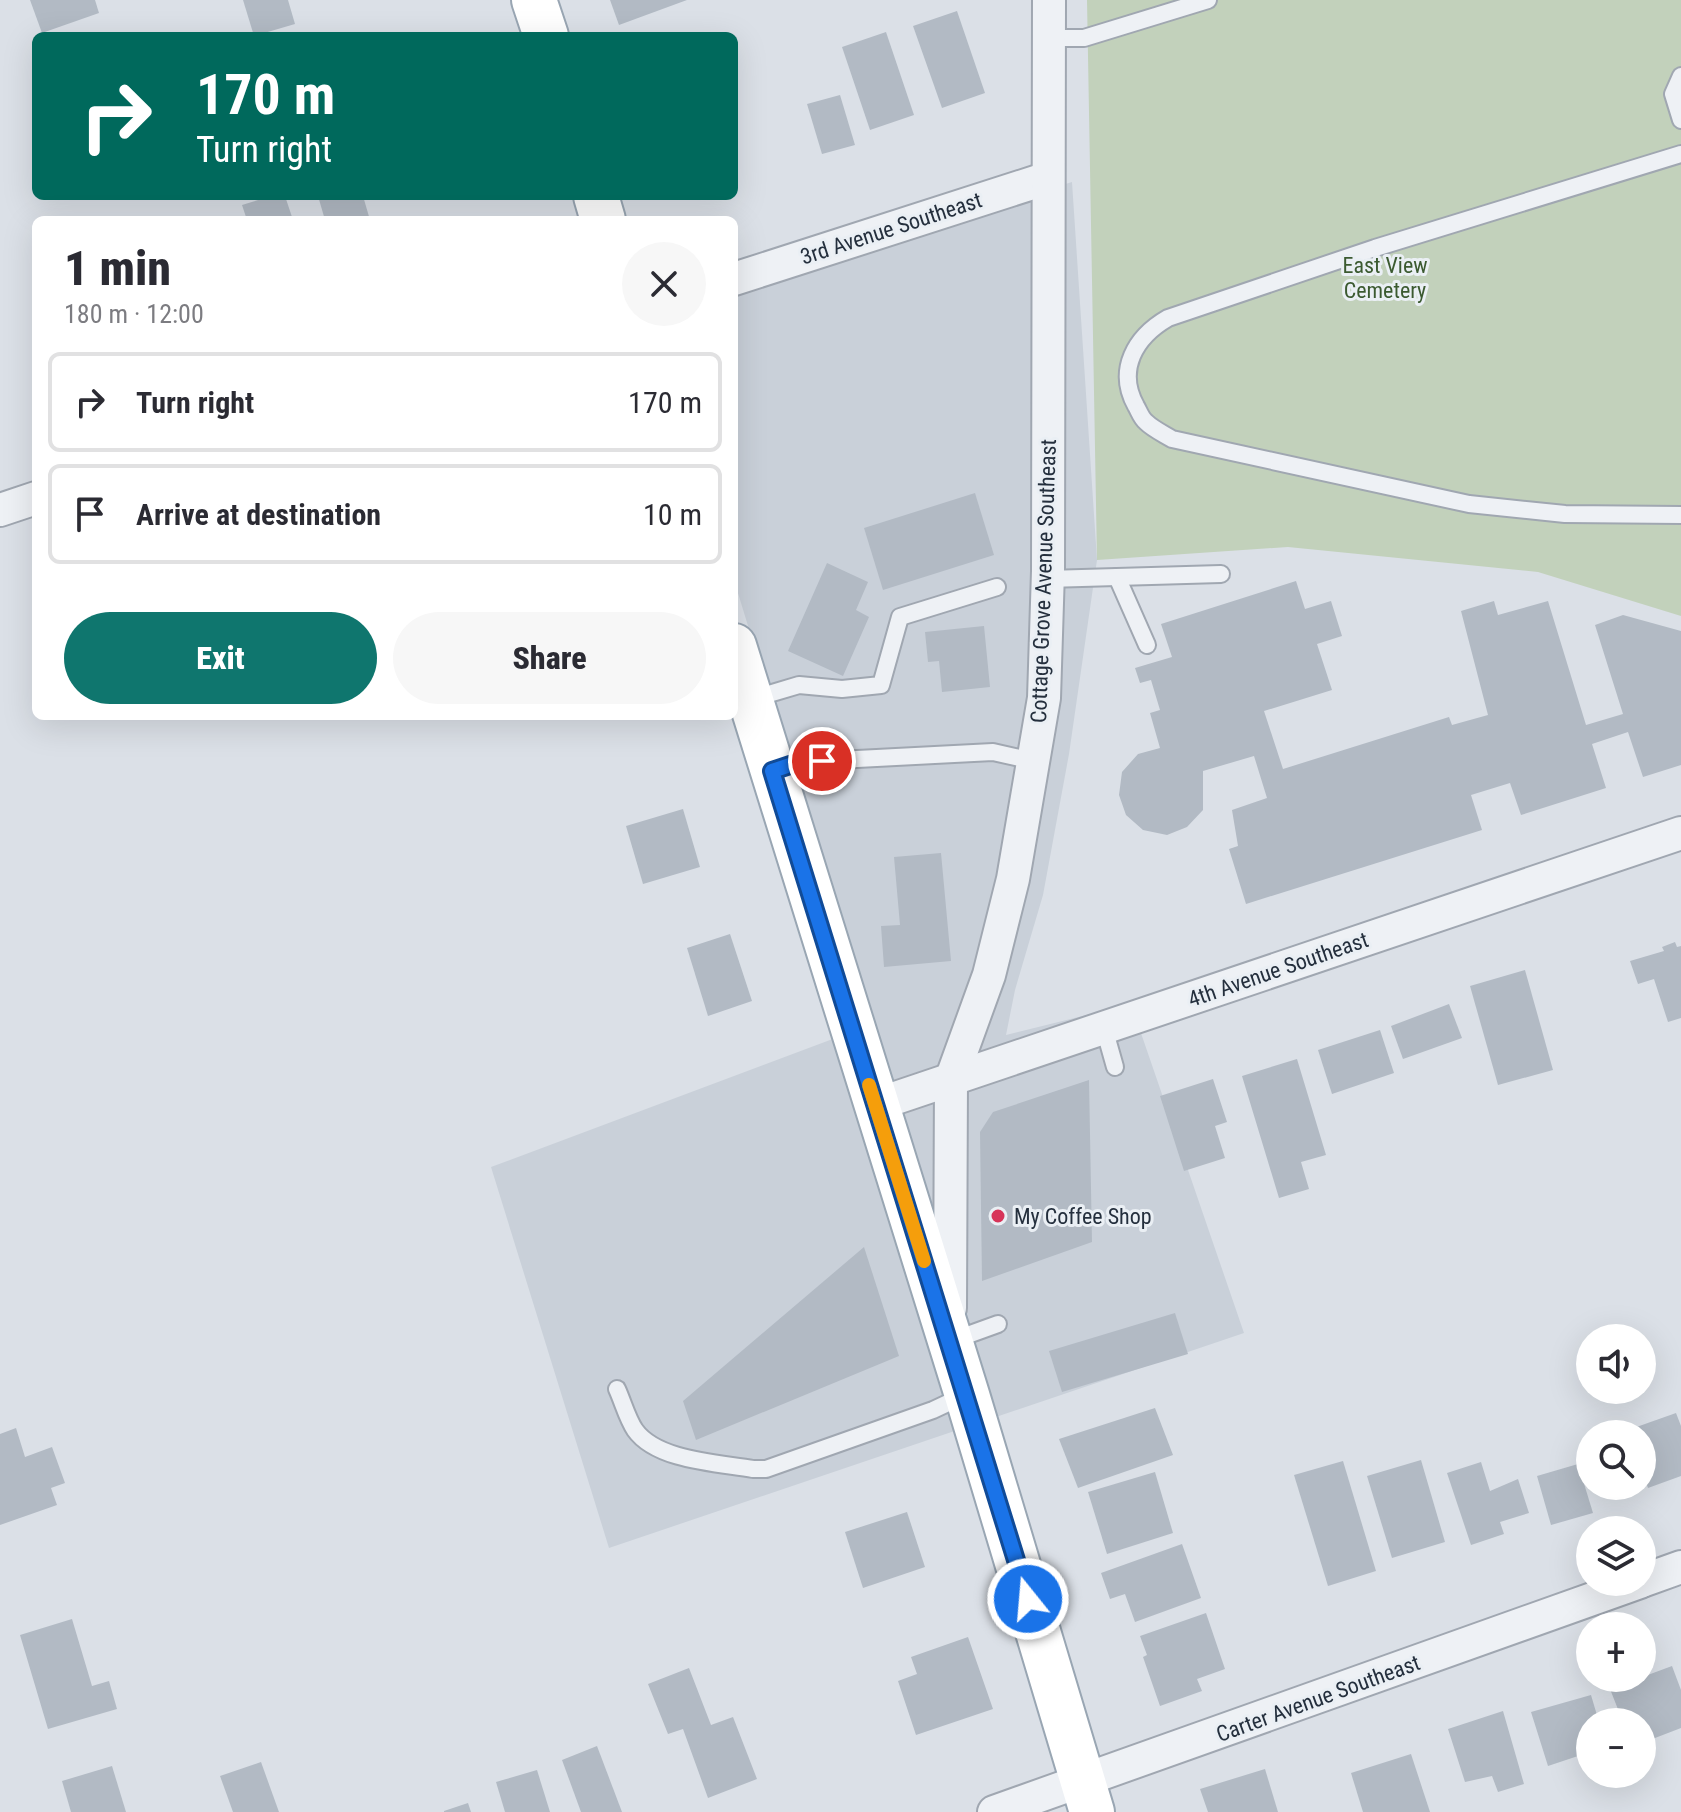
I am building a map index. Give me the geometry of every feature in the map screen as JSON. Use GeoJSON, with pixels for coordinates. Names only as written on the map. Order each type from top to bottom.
{"type":"FeatureCollection","features":[{"type":"Feature","properties":{"kind":"main road"},"geometry":{"type":"LineString","coordinates":[[534,0],[545,32]]}},
{"type":"Feature","properties":{"kind":"main road"},"geometry":{"type":"LineString","coordinates":[[738,659],[967,1395],[1087,1797]]}},
{"type":"Feature","properties":{"kind":"street","name":"Cottage Grove Avenue Southeast"},"geometry":{"type":"LineString","coordinates":[[950,1341],[951,1080],[989,975],[1013,879],[1044,698],[1049,0]]}},
{"type":"Feature","properties":{"kind":"street","name":"3rd Avenue Southeast"},"geometry":{"type":"LineString","coordinates":[[738,278],[1048,178]]}},
{"type":"Feature","properties":{"kind":"street"},"geometry":{"type":"LineString","coordinates":[[0,510],[32,499]]}},
{"type":"Feature","properties":{"kind":"street","name":"4th Avenue Southeast"},"geometry":{"type":"LineString","coordinates":[[875,1105],[1681,833]]}},
{"type":"Feature","properties":{"kind":"street","name":"Carter Avenue Southeast"},"geometry":{"type":"LineString","coordinates":[[1656,1576],[1681,1567]]}},
{"type":"Feature","properties":{"kind":"street","name":"Carter Avenue Southeast"},"geometry":{"type":"LineString","coordinates":[[994,1812],[1087,1797],[1605,1596]]}},
{"type":"Feature","properties":{"kind":"lane"},"geometry":{"type":"LineString","coordinates":[[1049,38],[1084,38],[1208,0]]}},
{"type":"Feature","properties":{"kind":"lane"},"geometry":{"type":"LineString","coordinates":[[1681,76],[1673,94],[1681,120]]}},
{"type":"Feature","properties":{"kind":"lane"},"geometry":{"type":"LineString","coordinates":[[1681,154],[1348,257],[1168,318],[1151,327],[1140,340],[1131,354],[1126,375],[1130,396],[1144,421],[1172,439],[1469,504],[1565,514],[1681,515]]}},
{"type":"Feature","properties":{"kind":"lane"},"geometry":{"type":"LineString","coordinates":[[1047,579],[1221,574]]}},
{"type":"Feature","properties":{"kind":"lane"},"geometry":{"type":"LineString","coordinates":[[1117,577],[1147,645]]}},
{"type":"Feature","properties":{"kind":"lane"},"geometry":{"type":"LineString","coordinates":[[750,699],[799,685],[842,689],[881,685],[900,617],[997,587]]}},
{"type":"Feature","properties":{"kind":"lane"},"geometry":{"type":"LineString","coordinates":[[772,771],[799,762],[993,752],[1033,761]]}},
{"type":"Feature","properties":{"kind":"lane"},"geometry":{"type":"LineString","coordinates":[[1104,1028],[1115,1067]]}},
{"type":"Feature","properties":{"kind":"lane"},"geometry":{"type":"LineString","coordinates":[[950,1341],[998,1324]]}},
{"type":"Feature","properties":{"kind":"lane"},"geometry":{"type":"LineString","coordinates":[[617,1389],[635,1430],[651,1444],[669,1454],[753,1469],[780,1464],[967,1395]]}},
{"type":"Feature","properties":{"kind":"shaded area"},"geometry":{"type":"Polygon","coordinates":[[[1072,182],[1097,560],[1069,754],[1043,895],[1015,990],[1006,1035],[1131,1004],[1244,1333],[609,1548],[491,1167],[870,1025],[738,593],[738,287],[1072,182]]]}},
{"type":"Feature","properties":{"kind":"green space","name":"East View Cemetery"},"geometry":{"type":"Polygon","coordinates":[[[1087,0],[1681,0],[1681,616],[1538,572],[1288,547],[1097,560],[1087,0]]]}},
{"type":"Feature","properties":{"kind":"building"},"geometry":{"type":"Polygon","coordinates":[[[30,0],[95,0],[99,13],[42,32],[30,0]]]}},
{"type":"Feature","properties":{"kind":"building"},"geometry":{"type":"Polygon","coordinates":[[[243,0],[288,0],[295,24],[268,32],[253,32],[243,0]]]}},
{"type":"Feature","properties":{"kind":"building"},"geometry":{"type":"Polygon","coordinates":[[[610,0],[687,0],[619,25],[610,0]]]}},
{"type":"Feature","properties":{"kind":"building"},"geometry":{"type":"Polygon","coordinates":[[[957,11],[985,93],[942,108],[913,26],[957,11]]]}},
{"type":"Feature","properties":{"kind":"building"},"geometry":{"type":"Polygon","coordinates":[[[886,32],[914,115],[870,130],[842,47],[886,32]]]}},
{"type":"Feature","properties":{"kind":"building"},"geometry":{"type":"Polygon","coordinates":[[[840,95],[855,145],[822,154],[807,104],[840,95]]]}},
{"type":"Feature","properties":{"kind":"building"},"geometry":{"type":"Polygon","coordinates":[[[258,200],[286,200],[292,216],[246,216],[242,205],[258,200]]]}},
{"type":"Feature","properties":{"kind":"building"},"geometry":{"type":"Polygon","coordinates":[[[319,200],[364,200],[369,216],[324,216],[319,200]]]}},
{"type":"Feature","properties":{"kind":"building"},"geometry":{"type":"Polygon","coordinates":[[[975,493],[994,555],[883,590],[864,528],[975,493]]]}},
{"type":"Feature","properties":{"kind":"building"},"geometry":{"type":"Polygon","coordinates":[[[827,563],[868,582],[856,610],[869,617],[843,676],[788,651],[827,563]]]}},
{"type":"Feature","properties":{"kind":"building"},"geometry":{"type":"Polygon","coordinates":[[[1296,581],[1305,609],[1331,601],[1342,636],[1317,644],[1332,690],[1264,711],[1283,769],[1449,717],[1452,725],[1488,715],[1461,611],[1494,601],[1498,615],[1548,601],[1586,725],[1623,714],[1595,625],[1623,615],[1681,631],[1681,765],[1643,777],[1628,732],[1592,744],[1606,788],[1521,815],[1510,783],[1471,795],[1482,830],[1246,904],[1229,849],[1238,846],[1232,810],[1267,798],[1254,756],[1203,771],[1203,810],[1187,827],[1167,835],[1143,830],[1126,815],[1119,795],[1122,772],[1138,754],[1160,748],[1150,713],[1160,710],[1151,680],[1140,683],[1135,668],[1172,657],[1161,624],[1296,581]]]}},
{"type":"Feature","properties":{"kind":"building"},"geometry":{"type":"Polygon","coordinates":[[[984,626],[990,687],[942,692],[939,661],[928,662],[925,632],[984,626]]]}},
{"type":"Feature","properties":{"kind":"building"},"geometry":{"type":"Polygon","coordinates":[[[683,809],[700,867],[643,884],[626,826],[683,809]]]}},
{"type":"Feature","properties":{"kind":"building"},"geometry":{"type":"Polygon","coordinates":[[[941,853],[951,961],[884,967],[881,926],[900,925],[894,857],[941,853]]]}},
{"type":"Feature","properties":{"kind":"building"},"geometry":{"type":"Polygon","coordinates":[[[730,934],[752,1001],[708,1016],[687,948],[730,934]]]}},
{"type":"Feature","properties":{"kind":"building"},"geometry":{"type":"Polygon","coordinates":[[[1675,942],[1677,947],[1681,946],[1681,1018],[1668,1022],[1654,979],[1638,984],[1630,961],[1664,951],[1662,947],[1675,942]]]}},
{"type":"Feature","properties":{"kind":"building"},"geometry":{"type":"Polygon","coordinates":[[[1525,970],[1553,1070],[1498,1085],[1470,986],[1525,970]]]}},
{"type":"Feature","properties":{"kind":"building"},"geometry":{"type":"Polygon","coordinates":[[[1449,1004],[1462,1038],[1403,1059],[1391,1026],[1449,1004]]]}},
{"type":"Feature","properties":{"kind":"building"},"geometry":{"type":"Polygon","coordinates":[[[1380,1030],[1394,1073],[1332,1094],[1318,1050],[1380,1030]]]}},
{"type":"Feature","properties":{"kind":"building"},"geometry":{"type":"Polygon","coordinates":[[[1297,1059],[1326,1155],[1301,1162],[1309,1189],[1279,1198],[1242,1076],[1297,1059]]]}},
{"type":"Feature","properties":{"kind":"building"},"geometry":{"type":"Polygon","coordinates":[[[1213,1079],[1227,1122],[1215,1126],[1225,1158],[1184,1171],[1160,1096],[1213,1079]]]}},
{"type":"Feature","properties":{"kind":"building"},"geometry":{"type":"Polygon","coordinates":[[[1089,1080],[1092,1242],[982,1281],[980,1132],[993,1112],[1089,1080]]]}},
{"type":"Feature","properties":{"kind":"building"},"geometry":{"type":"Polygon","coordinates":[[[864,1247],[899,1356],[696,1440],[683,1401],[864,1247]]]}},
{"type":"Feature","properties":{"kind":"building"},"geometry":{"type":"Polygon","coordinates":[[[1175,1313],[1188,1354],[1062,1392],[1049,1351],[1175,1313]]]}},
{"type":"Feature","properties":{"kind":"building"},"geometry":{"type":"Polygon","coordinates":[[[1155,1408],[1173,1455],[1078,1488],[1059,1439],[1155,1408]]]}},
{"type":"Feature","properties":{"kind":"building"},"geometry":{"type":"Polygon","coordinates":[[[1676,1413],[1681,1426],[1681,1476],[1656,1485],[1656,1420],[1676,1413]]]}},
{"type":"Feature","properties":{"kind":"building"},"geometry":{"type":"Polygon","coordinates":[[[16,1428],[25,1457],[52,1447],[65,1483],[51,1488],[57,1505],[0,1525],[0,1434],[16,1428]]]}},
{"type":"Feature","properties":{"kind":"building"},"geometry":{"type":"Polygon","coordinates":[[[1421,1460],[1445,1542],[1392,1558],[1367,1476],[1421,1460]]]}},
{"type":"Feature","properties":{"kind":"building"},"geometry":{"type":"Polygon","coordinates":[[[1343,1461],[1376,1571],[1328,1586],[1294,1475],[1343,1461]]]}},
{"type":"Feature","properties":{"kind":"building"},"geometry":{"type":"Polygon","coordinates":[[[1481,1462],[1490,1491],[1518,1479],[1529,1513],[1500,1522],[1504,1534],[1471,1545],[1447,1473],[1481,1462]]]}},
{"type":"Feature","properties":{"kind":"building"},"geometry":{"type":"Polygon","coordinates":[[[1576,1465],[1576,1500],[1589,1500],[1593,1513],[1551,1525],[1537,1476],[1576,1465]]]}},
{"type":"Feature","properties":{"kind":"building"},"geometry":{"type":"Polygon","coordinates":[[[1155,1472],[1173,1533],[1107,1554],[1088,1492],[1155,1472]]]}},
{"type":"Feature","properties":{"kind":"building"},"geometry":{"type":"Polygon","coordinates":[[[907,1512],[925,1567],[863,1588],[845,1532],[907,1512]]]}},
{"type":"Feature","properties":{"kind":"building"},"geometry":{"type":"Polygon","coordinates":[[[1182,1544],[1201,1598],[1135,1622],[1125,1594],[1110,1599],[1101,1573],[1182,1544]]]}},
{"type":"Feature","properties":{"kind":"building"},"geometry":{"type":"Polygon","coordinates":[[[1206,1613],[1225,1669],[1197,1679],[1202,1691],[1160,1706],[1143,1657],[1147,1655],[1140,1636],[1206,1613]]]}},
{"type":"Feature","properties":{"kind":"building"},"geometry":{"type":"Polygon","coordinates":[[[72,1619],[92,1686],[109,1681],[117,1709],[48,1729],[20,1635],[72,1619]]]}},
{"type":"Feature","properties":{"kind":"building"},"geometry":{"type":"Polygon","coordinates":[[[968,1637],[993,1709],[916,1735],[898,1681],[917,1674],[911,1657],[968,1637]]]}},
{"type":"Feature","properties":{"kind":"building"},"geometry":{"type":"Polygon","coordinates":[[[1672,1666],[1681,1690],[1681,1728],[1656,1738],[1656,1708],[1617,1708],[1611,1692],[1656,1692],[1656,1672],[1672,1666]]]}},
{"type":"Feature","properties":{"kind":"building"},"geometry":{"type":"Polygon","coordinates":[[[689,1668],[711,1725],[733,1717],[757,1779],[708,1798],[683,1729],[668,1734],[648,1684],[689,1668]]]}},
{"type":"Feature","properties":{"kind":"building"},"geometry":{"type":"Polygon","coordinates":[[[1591,1695],[1595,1708],[1576,1708],[1576,1757],[1548,1766],[1531,1712],[1591,1695]]]}},
{"type":"Feature","properties":{"kind":"building"},"geometry":{"type":"Polygon","coordinates":[[[1503,1711],[1524,1784],[1498,1792],[1492,1776],[1465,1782],[1448,1729],[1503,1711]]]}},
{"type":"Feature","properties":{"kind":"building"},"geometry":{"type":"Polygon","coordinates":[[[597,1746],[622,1812],[581,1812],[562,1760],[597,1746]]]}},
{"type":"Feature","properties":{"kind":"building"},"geometry":{"type":"Polygon","coordinates":[[[1411,1754],[1430,1812],[1363,1812],[1351,1773],[1411,1754]]]}},
{"type":"Feature","properties":{"kind":"building"},"geometry":{"type":"Polygon","coordinates":[[[261,1762],[279,1812],[233,1812],[220,1776],[261,1762]]]}},
{"type":"Feature","properties":{"kind":"building"},"geometry":{"type":"Polygon","coordinates":[[[112,1766],[126,1812],[71,1812],[62,1781],[112,1766]]]}},
{"type":"Feature","properties":{"kind":"building"},"geometry":{"type":"Polygon","coordinates":[[[1265,1769],[1278,1812],[1208,1812],[1200,1789],[1265,1769]]]}},
{"type":"Feature","properties":{"kind":"building"},"geometry":{"type":"Polygon","coordinates":[[[537,1770],[550,1812],[505,1812],[496,1782],[537,1770]]]}},
{"type":"Feature","properties":{"kind":"building"},"geometry":{"type":"Polygon","coordinates":[[[468,1803],[471,1812],[444,1812],[444,1811],[468,1803]]]}},
{"type":"Feature","properties":{"kind":"slow traffic"},"geometry":{"type":"LineString","coordinates":[[869,1085],[924,1261]]}},
{"type":"Feature","properties":{"kind":"place","name":"My Coffee Shop"},"geometry":{"type":"Point","coordinates":[998,1216]}},
{"type":"Feature","properties":{"kind":"route"},"geometry":{"type":"LineString","coordinates":[[822,761],[799,762],[772,771],[1028,1599]]}}]}
